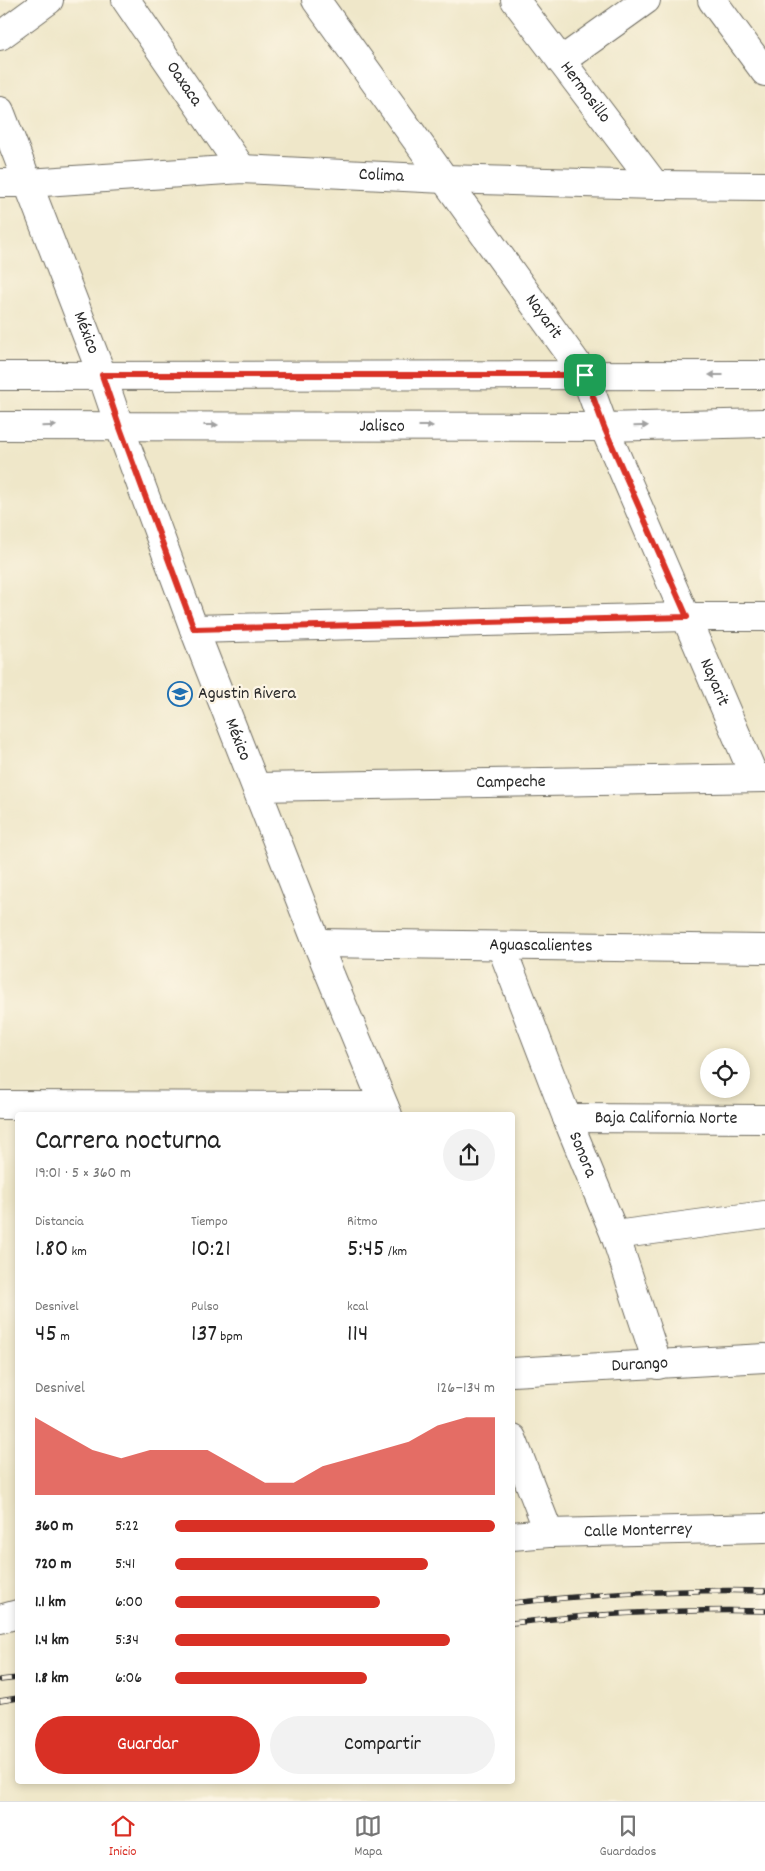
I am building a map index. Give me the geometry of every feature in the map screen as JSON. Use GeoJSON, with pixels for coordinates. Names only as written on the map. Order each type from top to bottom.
{"type":"FeatureCollection","features":[{"type":"Feature","properties":{"kind":"street"},"geometry":{"type":"LineString","coordinates":[[0,36],[48,0]]}},
{"type":"Feature","properties":{"kind":"street","name":"Oaxaca"},"geometry":{"type":"LineString","coordinates":[[126,0],[242,169]]}},
{"type":"Feature","properties":{"kind":"street","name":"Nayarit"},"geometry":{"type":"LineString","coordinates":[[316,0],[585,375],[604,427],[760,778]]}},
{"type":"Feature","properties":{"kind":"street","name":"Hermosillo"},"geometry":{"type":"LineString","coordinates":[[515,0],[655,185]]}},
{"type":"Feature","properties":{"kind":"street"},"geometry":{"type":"LineString","coordinates":[[561,61],[646,0]]}},
{"type":"Feature","properties":{"kind":"street"},"geometry":{"type":"LineString","coordinates":[[712,0],[765,72]]}},
{"type":"Feature","properties":{"kind":"street","name":"México"},"geometry":{"type":"LineString","coordinates":[[0,110],[102,375],[194,629],[317,944],[386,1111]]}},
{"type":"Feature","properties":{"kind":"street","name":"Colima"},"geometry":{"type":"LineString","coordinates":[[0,183],[28,183],[242,169],[444,179],[765,186]]}},
{"type":"Feature","properties":{"kind":"street"},"geometry":{"type":"LineString","coordinates":[[0,376],[765,375]]}},
{"type":"Feature","properties":{"kind":"street","name":"Jalisco"},"geometry":{"type":"LineString","coordinates":[[0,426],[604,427],[765,423]]}},
{"type":"Feature","properties":{"kind":"street"},"geometry":{"type":"LineString","coordinates":[[194,629],[687,617],[765,617]]}},
{"type":"Feature","properties":{"kind":"street","name":"Campeche"},"geometry":{"type":"LineString","coordinates":[[257,787],[760,778]]}},
{"type":"Feature","properties":{"kind":"street","name":"Aguascalientes"},"geometry":{"type":"LineString","coordinates":[[317,944],[765,949]]}},
{"type":"Feature","properties":{"kind":"street","name":"Sonora"},"geometry":{"type":"LineString","coordinates":[[502,946],[567,1118],[615,1235],[658,1365]]}},
{"type":"Feature","properties":{"kind":"street"},"geometry":{"type":"LineString","coordinates":[[0,1105],[82,1110],[386,1111]]}},
{"type":"Feature","properties":{"kind":"street","name":"Baja California Norte"},"geometry":{"type":"LineString","coordinates":[[567,1118],[765,1119]]}},
{"type":"Feature","properties":{"kind":"street"},"geometry":{"type":"LineString","coordinates":[[615,1235],[765,1215]]}},
{"type":"Feature","properties":{"kind":"street","name":"Durango"},"geometry":{"type":"LineString","coordinates":[[515,1372],[765,1358]]}},
{"type":"Feature","properties":{"kind":"street"},"geometry":{"type":"LineString","coordinates":[[515,1446],[549,1532]]}},
{"type":"Feature","properties":{"kind":"street","name":"Calle Monterrey"},"geometry":{"type":"LineString","coordinates":[[515,1536],[549,1532],[765,1528]]}},
{"type":"Feature","properties":{"kind":"street"},"geometry":{"type":"LineString","coordinates":[[0,1619],[15,1615]]}},
{"type":"Feature","properties":{"kind":"railway"},"geometry":{"type":"LineString","coordinates":[[515,1603],[638,1593],[765,1591]]}},
{"type":"Feature","properties":{"kind":"railway"},"geometry":{"type":"LineString","coordinates":[[515,1623],[638,1613],[765,1611]]}},
{"type":"Feature","properties":{"kind":"railway"},"geometry":{"type":"LineString","coordinates":[[0,1680],[15,1678]]}},
{"type":"Feature","properties":{"kind":"railway"},"geometry":{"type":"LineString","coordinates":[[0,1701],[15,1698]]}},
{"type":"Feature","properties":{"kind":"place","name":"Agustin Rivera"},"geometry":{"type":"Point","coordinates":[180,694]}},
{"type":"Feature","properties":{"kind":"route"},"geometry":{"type":"LineString","coordinates":[[102,375],[171,375],[585,375],[604,427],[687,617],[194,629],[102,375]]}}]}
